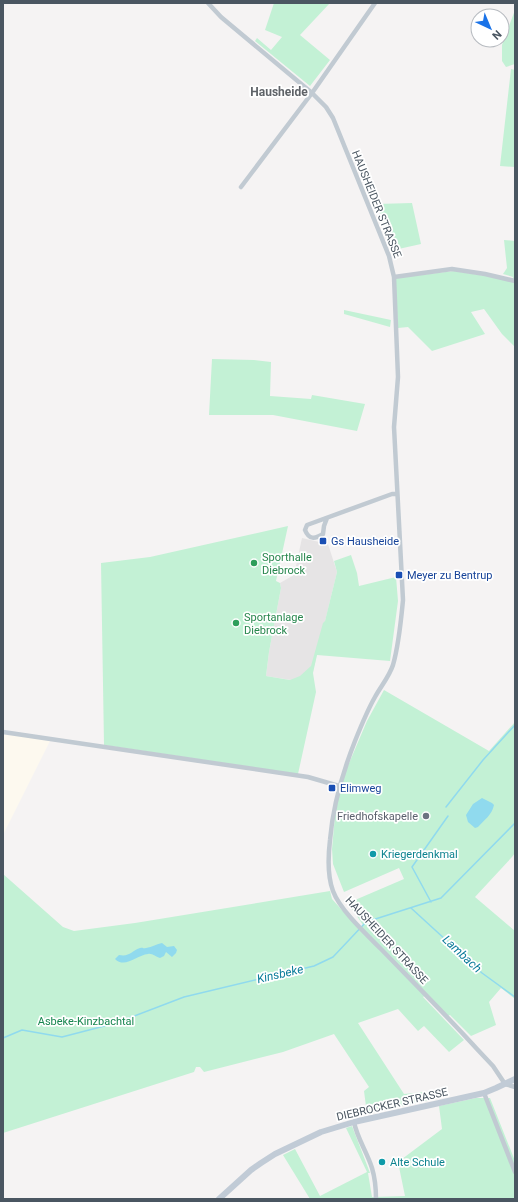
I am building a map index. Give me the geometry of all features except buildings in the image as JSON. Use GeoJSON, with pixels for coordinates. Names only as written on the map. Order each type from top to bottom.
{"type":"FeatureCollection","features":[{"type":"Feature","properties":{"kind":"main road","name":"DIEBROCKER STRASSE"},"geometry":{"type":"LineString","coordinates":[[219,1199],[251,1170],[275,1154],[321,1132],[354,1122],[484,1093],[515,1078]]}},
{"type":"Feature","properties":{"kind":"street","name":"HAUSHEIDER STRASSE"},"geometry":{"type":"LineString","coordinates":[[208,3],[221,18],[326,107],[333,118],[389,256],[394,277],[398,377],[394,427],[397,494],[401,535],[403,600],[395,654],[390,674],[375,695],[351,752],[339,786],[335,803],[329,852],[329,872],[331,883],[336,898],[355,922],[494,1066],[505,1084]]}},
{"type":"Feature","properties":{"kind":"street"},"geometry":{"type":"LineString","coordinates":[[242,188],[312,94],[375,3]]}},
{"type":"Feature","properties":{"kind":"street"},"geometry":{"type":"LineString","coordinates":[[394,277],[452,268],[515,281]]}},
{"type":"Feature","properties":{"kind":"street"},"geometry":{"type":"LineString","coordinates":[[327,518],[324,526],[324,534],[317,538],[311,538],[307,535],[305,530],[307,525],[392,494],[397,494]]}},
{"type":"Feature","properties":{"kind":"street"},"geometry":{"type":"LineString","coordinates":[[3,732],[308,777],[339,786]]}},
{"type":"Feature","properties":{"kind":"street"},"geometry":{"type":"LineString","coordinates":[[505,1084],[515,1087]]}},
{"type":"Feature","properties":{"kind":"street"},"geometry":{"type":"LineString","coordinates":[[484,1093],[515,1172]]}},
{"type":"Feature","properties":{"kind":"street"},"geometry":{"type":"LineString","coordinates":[[354,1122],[355,1129],[372,1168],[376,1199]]}},
{"type":"Feature","properties":{"kind":"shaded area"},"geometry":{"type":"Polygon","coordinates":[[[302,538],[328,544],[337,572],[310,683],[266,676],[281,588],[280,583],[294,575],[302,538]]]}},
{"type":"Feature","properties":{"kind":"shaded area"},"geometry":{"type":"Polygon","coordinates":[[[3,733],[50,741],[3,835],[3,733]]]}},
{"type":"Feature","properties":{"kind":"green space"},"geometry":{"type":"Polygon","coordinates":[[[274,3],[330,3],[300,35],[330,60],[310,86],[255,41],[257,38],[271,50],[282,37],[265,30],[274,3]]]}},
{"type":"Feature","properties":{"kind":"green space"},"geometry":{"type":"Polygon","coordinates":[[[515,10],[515,64],[506,67],[502,61],[502,48],[510,48],[510,23],[515,10]]]}},
{"type":"Feature","properties":{"kind":"green space"},"geometry":{"type":"Polygon","coordinates":[[[511,69],[515,70],[515,167],[500,166],[511,69]]]}},
{"type":"Feature","properties":{"kind":"green space"},"geometry":{"type":"Polygon","coordinates":[[[412,203],[421,244],[394,250],[377,204],[412,203]]]}},
{"type":"Feature","properties":{"kind":"green space"},"geometry":{"type":"Polygon","coordinates":[[[504,240],[515,241],[515,347],[502,334],[484,309],[471,312],[485,334],[432,351],[408,327],[398,328],[395,278],[454,271],[512,280],[513,277],[503,274],[507,268],[504,240]]]}},
{"type":"Feature","properties":{"kind":"green space"},"geometry":{"type":"Polygon","coordinates":[[[344,310],[391,320],[390,327],[344,314],[344,310]]]}},
{"type":"Feature","properties":{"kind":"green space"},"geometry":{"type":"Polygon","coordinates":[[[212,359],[271,362],[270,396],[311,399],[312,395],[365,404],[357,431],[273,415],[209,415],[212,359]]]}},
{"type":"Feature","properties":{"kind":"green space"},"geometry":{"type":"Polygon","coordinates":[[[288,526],[276,581],[280,583],[281,588],[266,676],[290,680],[300,676],[311,666],[323,623],[325,621],[337,572],[334,561],[351,555],[357,573],[359,586],[396,577],[398,601],[390,661],[317,655],[313,673],[316,692],[298,774],[104,745],[101,563],[150,557],[288,526]]]}},
{"type":"Feature","properties":{"kind":"green space","name":"Asbeke-Kinzbachtal"},"geometry":{"type":"Polygon","coordinates":[[[384,690],[489,751],[515,722],[515,853],[475,897],[515,931],[515,999],[501,988],[489,1002],[496,1025],[471,1036],[450,1015],[448,1016],[426,995],[423,997],[464,1040],[449,1052],[424,1026],[418,1031],[398,1009],[358,1023],[404,1094],[424,1092],[428,1100],[367,1114],[364,1091],[369,1087],[334,1034],[283,1052],[204,1072],[200,1067],[196,1067],[194,1072],[3,1133],[3,874],[63,927],[74,931],[135,923],[330,891],[332,899],[359,929],[363,925],[348,903],[404,879],[399,868],[344,892],[333,864],[332,849],[336,804],[341,782],[367,721],[384,690]]]}},
{"type":"Feature","properties":{"kind":"green space"},"geometry":{"type":"Polygon","coordinates":[[[476,1098],[490,1098],[515,1161],[515,1199],[310,1199],[283,1155],[295,1149],[320,1196],[367,1172],[346,1128],[352,1126],[370,1173],[368,1173],[372,1197],[405,1196],[398,1162],[442,1129],[439,1106],[476,1098]]]}},
{"type":"Feature","properties":{"kind":"water"},"geometry":{"type":"Polygon","coordinates":[[[482,798],[494,805],[492,812],[488,817],[475,828],[468,822],[466,815],[473,804],[482,798]]]}},
{"type":"Feature","properties":{"kind":"water"},"geometry":{"type":"Polygon","coordinates":[[[162,943],[167,947],[174,946],[177,950],[172,957],[166,952],[164,956],[160,958],[150,954],[123,963],[115,959],[119,955],[126,955],[140,948],[148,948],[162,943]]]}},
{"type":"Feature","properties":{"kind":"waterway"},"geometry":{"type":"LineString","coordinates":[[446,807],[483,760],[515,725]]}},
{"type":"Feature","properties":{"kind":"waterway"},"geometry":{"type":"LineString","coordinates":[[431,902],[412,867],[448,816]]}},
{"type":"Feature","properties":{"kind":"waterway","name":"Kinsbeke"},"geometry":{"type":"LineString","coordinates":[[3,1038],[22,1030],[62,1037],[116,1023],[184,997],[314,966],[333,957],[366,922],[441,898],[515,823]]}},
{"type":"Feature","properties":{"kind":"waterway","name":"Lambach"},"geometry":{"type":"LineString","coordinates":[[411,908],[482,973],[515,997]]}},
{"type":"Feature","properties":{"kind":"place","name":"Gs Hausheide"},"geometry":{"type":"Point","coordinates":[323,541]}},
{"type":"Feature","properties":{"kind":"place","name":"Sporthalle Diebrock"},"geometry":{"type":"Point","coordinates":[254,563]}},
{"type":"Feature","properties":{"kind":"place","name":"Meyer zu Bentrup"},"geometry":{"type":"Point","coordinates":[399,575]}},
{"type":"Feature","properties":{"kind":"place","name":"Sportanlage Diebrock"},"geometry":{"type":"Point","coordinates":[236,623]}},
{"type":"Feature","properties":{"kind":"place","name":"Elimweg"},"geometry":{"type":"Point","coordinates":[332,788]}},
{"type":"Feature","properties":{"kind":"place","name":"Friedhofskapelle"},"geometry":{"type":"Point","coordinates":[426,816]}},
{"type":"Feature","properties":{"kind":"place","name":"Kriegerdenkmal"},"geometry":{"type":"Point","coordinates":[373,854]}},
{"type":"Feature","properties":{"kind":"place","name":"Alte Schule"},"geometry":{"type":"Point","coordinates":[382,1162]}},
{"type":"Feature","properties":{"kind":"district","name":"Hausheide"},"geometry":{"type":"Point","coordinates":[279,92]}}]}
